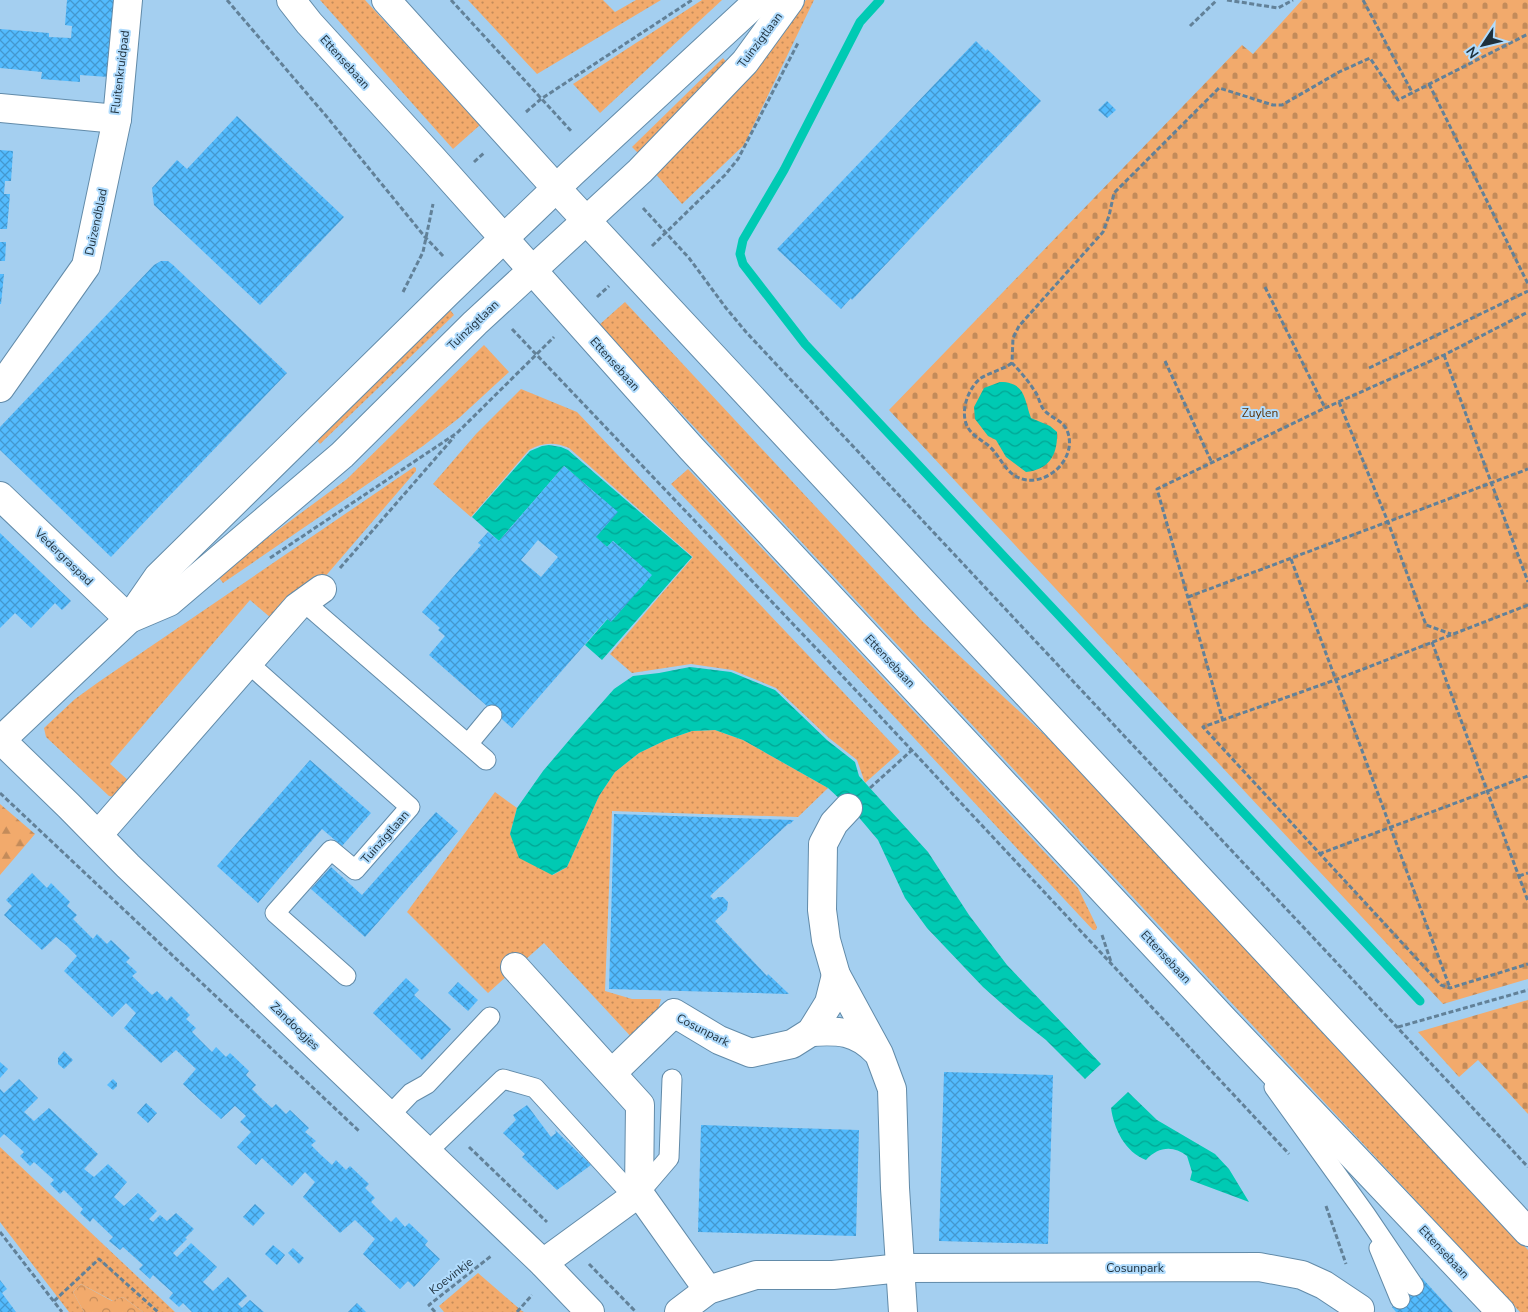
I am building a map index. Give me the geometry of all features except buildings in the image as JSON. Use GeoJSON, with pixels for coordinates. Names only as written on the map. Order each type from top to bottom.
{"type":"FeatureCollection","features":[{"type":"Feature","properties":{"kind":"street","name":"Fluitenkruidpad"},"geometry":{"type":"LineString","coordinates":[[0,108],[117,119],[128,0]]}},
{"type":"Feature","properties":{"kind":"street","name":"Ettensebaan"},"geometry":{"type":"LineString","coordinates":[[291,0],[309,23],[691,448],[1224,1020],[1500,1312]]}},
{"type":"Feature","properties":{"kind":"street"},"geometry":{"type":"LineString","coordinates":[[386,0],[504,133],[1528,1232]]}},
{"type":"Feature","properties":{"kind":"street","name":"Tuinzigtlaan"},"geometry":{"type":"LineString","coordinates":[[1,741],[129,619],[158,577],[464,277],[556,188],[759,0]]}},
{"type":"Feature","properties":{"kind":"street","name":"Tuinzigtlaan"},"geometry":{"type":"LineString","coordinates":[[129,619],[169,602],[342,455],[492,308],[640,171],[745,62],[790,0]]}},
{"type":"Feature","properties":{"kind":"street","name":"Duizendblad"},"geometry":{"type":"LineString","coordinates":[[0,388],[86,266],[117,119]]}},
{"type":"Feature","properties":{"kind":"street","name":"Vedergraspad"},"geometry":{"type":"LineString","coordinates":[[0,496],[129,619]]}},
{"type":"Feature","properties":{"kind":"street"},"geometry":{"type":"LineString","coordinates":[[98,835],[296,607],[313,596]]}},
{"type":"Feature","properties":{"kind":"street","name":"Zandoogjes"},"geometry":{"type":"LineString","coordinates":[[1,741],[142,879],[543,1263],[590,1312]]}},
{"type":"Feature","properties":{"kind":"street","name":"Cosunpark"},"geometry":{"type":"LineString","coordinates":[[848,808],[834,823],[823,844],[822,910],[826,940],[836,975],[879,1054],[892,1089],[895,1188],[903,1312]]}},
{"type":"Feature","properties":{"kind":"street"},"geometry":{"type":"LineString","coordinates":[[516,967],[640,1105],[636,1195],[708,1290]]}},
{"type":"Feature","properties":{"kind":"street","name":"Cosunpark"},"geometry":{"type":"LineString","coordinates":[[612,1073],[674,1013],[719,1040],[751,1053],[792,1044],[811,1032],[829,1003],[836,975]]}},
{"type":"Feature","properties":{"kind":"street","name":"Cosunpark"},"geometry":{"type":"LineString","coordinates":[[811,1032],[832,1030],[851,1033],[867,1042],[879,1054]]}},
{"type":"Feature","properties":{"kind":"street"},"geometry":{"type":"LineString","coordinates":[[543,1263],[636,1195]]}},
{"type":"Feature","properties":{"kind":"street","name":"Cosunpark"},"geometry":{"type":"LineString","coordinates":[[679,1312],[708,1290],[756,1275],[833,1275],[901,1268],[1259,1268],[1302,1275],[1324,1285],[1360,1309]]}},
{"type":"Feature","properties":{"kind":"lane"},"geometry":{"type":"LineString","coordinates":[[313,596],[486,760]]}},
{"type":"Feature","properties":{"kind":"lane","name":"Tuinzigtlaan"},"geometry":{"type":"LineString","coordinates":[[248,663],[410,807],[355,870],[331,850],[275,913],[346,976]]}},
{"type":"Feature","properties":{"kind":"lane"},"geometry":{"type":"LineString","coordinates":[[468,744],[492,715]]}},
{"type":"Feature","properties":{"kind":"lane"},"geometry":{"type":"LineString","coordinates":[[390,1116],[411,1093],[427,1084],[490,1017]]}},
{"type":"Feature","properties":{"kind":"lane"},"geometry":{"type":"LineString","coordinates":[[1224,1020],[1366,1215],[1414,1286]]}},
{"type":"Feature","properties":{"kind":"lane"},"geometry":{"type":"LineString","coordinates":[[427,1152],[502,1079],[535,1088],[636,1195],[669,1158],[672,1080]]}},
{"type":"Feature","properties":{"kind":"lane"},"geometry":{"type":"LineString","coordinates":[[1366,1215],[1400,1299]]}},
{"type":"Feature","properties":{"kind":"path"},"geometry":{"type":"LineString","coordinates":[[226,0],[425,236],[464,277]]}},
{"type":"Feature","properties":{"kind":"path"},"geometry":{"type":"LineString","coordinates":[[451,0],[541,99]]}},
{"type":"Feature","properties":{"kind":"path"},"geometry":{"type":"LineString","coordinates":[[425,236],[436,197],[541,99],[692,0]]}},
{"type":"Feature","properties":{"kind":"path"},"geometry":{"type":"LineString","coordinates":[[1190,26],[1217,0]]}},
{"type":"Feature","properties":{"kind":"path"},"geometry":{"type":"LineString","coordinates":[[1227,0],[1278,8],[1292,0]]}},
{"type":"Feature","properties":{"kind":"path"},"geometry":{"type":"LineString","coordinates":[[1363,0],[1412,92]]}},
{"type":"Feature","properties":{"kind":"path"},"geometry":{"type":"LineString","coordinates":[[1012,363],[980,380],[970,391],[965,402],[965,419],[967,426],[973,434],[990,447],[1004,467],[1015,476],[1027,481],[1044,478],[1064,461],[1068,452],[1069,434],[1065,426],[1044,410],[1037,394],[1012,363],[1013,338],[1019,326],[1103,232],[1114,193],[1219,88],[1274,105],[1282,104],[1339,72],[1370,58],[1398,100],[1528,34]]}},
{"type":"Feature","properties":{"kind":"path"},"geometry":{"type":"LineString","coordinates":[[1429,84],[1528,284]]}},
{"type":"Feature","properties":{"kind":"path"},"geometry":{"type":"LineString","coordinates":[[667,233],[689,258],[746,332],[1528,1167]]}},
{"type":"Feature","properties":{"kind":"path"},"geometry":{"type":"LineString","coordinates":[[1265,287],[1324,408]]}},
{"type":"Feature","properties":{"kind":"path"},"geometry":{"type":"LineString","coordinates":[[1369,368],[1528,291]]}},
{"type":"Feature","properties":{"kind":"path"},"geometry":{"type":"LineString","coordinates":[[492,308],[912,750],[1292,1158]]}},
{"type":"Feature","properties":{"kind":"path"},"geometry":{"type":"LineString","coordinates":[[1223,721],[1157,489],[1324,408],[1444,355],[1528,312]]}},
{"type":"Feature","properties":{"kind":"path"},"geometry":{"type":"LineString","coordinates":[[1444,355],[1528,582]]}},
{"type":"Feature","properties":{"kind":"path"},"geometry":{"type":"LineString","coordinates":[[1165,361],[1212,463]]}},
{"type":"Feature","properties":{"kind":"path"},"geometry":{"type":"LineString","coordinates":[[1339,402],[1388,522],[1426,625],[1452,634]]}},
{"type":"Feature","properties":{"kind":"path"},"geometry":{"type":"LineString","coordinates":[[313,596],[457,433]]}},
{"type":"Feature","properties":{"kind":"path"},"geometry":{"type":"LineString","coordinates":[[1188,597],[1528,469]]}},
{"type":"Feature","properties":{"kind":"path"},"geometry":{"type":"LineString","coordinates":[[1290,559],[1450,988]]}},
{"type":"Feature","properties":{"kind":"path"},"geometry":{"type":"LineString","coordinates":[[1528,605],[1335,680],[1203,727],[1441,985],[1450,988],[1528,964]]}},
{"type":"Feature","properties":{"kind":"path"},"geometry":{"type":"LineString","coordinates":[[1432,642],[1528,901]]}},
{"type":"Feature","properties":{"kind":"path"},"geometry":{"type":"LineString","coordinates":[[878,780],[912,750]]}},
{"type":"Feature","properties":{"kind":"path"},"geometry":{"type":"LineString","coordinates":[[1319,854],[1486,790],[1528,776]]}},
{"type":"Feature","properties":{"kind":"path"},"geometry":{"type":"LineString","coordinates":[[0,794],[361,1134]]}},
{"type":"Feature","properties":{"kind":"path"},"geometry":{"type":"LineString","coordinates":[[1519,876],[1528,873]]}},
{"type":"Feature","properties":{"kind":"path"},"geometry":{"type":"LineString","coordinates":[[1398,1027],[1528,990]]}},
{"type":"Feature","properties":{"kind":"path"},"geometry":{"type":"LineString","coordinates":[[1323,1199],[1360,1309]]}},
{"type":"Feature","properties":{"kind":"path"},"geometry":{"type":"LineString","coordinates":[[0,1232],[62,1312]]}},
{"type":"Feature","properties":{"kind":"path"},"geometry":{"type":"LineString","coordinates":[[484,1249],[498,1263]]}},
{"type":"Feature","properties":{"kind":"path","name":"Koevinkje"},"geometry":{"type":"LineString","coordinates":[[435,1312],[429,1305],[491,1256]]}},
{"type":"Feature","properties":{"kind":"path"},"geometry":{"type":"LineString","coordinates":[[54,1301],[99,1259],[158,1312]]}},
{"type":"Feature","properties":{"kind":"path"},"geometry":{"type":"LineString","coordinates":[[525,1290],[536,1302]]}},
{"type":"Feature","properties":{"kind":"path"},"geometry":{"type":"LineString","coordinates":[[517,1312],[532,1297]]}},
{"type":"Feature","properties":{"kind":"green space"},"geometry":{"type":"Polygon","coordinates":[[[320,0],[365,0],[480,125],[453,149],[320,0]]]}},
{"type":"Feature","properties":{"kind":"green space"},"geometry":{"type":"Polygon","coordinates":[[[468,0],[603,0],[615,12],[636,0],[661,0],[537,74],[468,0]]]}},
{"type":"Feature","properties":{"kind":"green space"},"geometry":{"type":"Polygon","coordinates":[[[702,0],[722,0],[600,113],[573,84],[702,0]]]}},
{"type":"Feature","properties":{"kind":"green space"},"geometry":{"type":"Polygon","coordinates":[[[806,0],[814,0],[744,145],[682,204],[653,171],[761,56],[806,0]]]}},
{"type":"Feature","properties":{"kind":"green space","name":"Zuylen"},"geometry":{"type":"Polygon","coordinates":[[[1302,0],[1528,0],[1528,979],[1443,1004],[889,410],[1242,45],[1253,54],[1302,0]]]}},
{"type":"Feature","properties":{"kind":"green space"},"geometry":{"type":"Polygon","coordinates":[[[723,58],[728,64],[638,153],[632,147],[723,58]]]}},
{"type":"Feature","properties":{"kind":"green space"},"geometry":{"type":"Polygon","coordinates":[[[625,302],[923,622],[1063,752],[1528,1250],[1528,1312],[1520,1312],[599,325],[625,302]]]}},
{"type":"Feature","properties":{"kind":"green space"},"geometry":{"type":"Polygon","coordinates":[[[447,306],[454,315],[320,444],[314,437],[447,306]]]}},
{"type":"Feature","properties":{"kind":"green space"},"geometry":{"type":"Polygon","coordinates":[[[484,345],[509,372],[459,418],[423,446],[223,583],[217,575],[347,479],[484,345]]]}},
{"type":"Feature","properties":{"kind":"green space"},"geometry":{"type":"Polygon","coordinates":[[[521,389],[577,412],[900,752],[865,783],[857,760],[829,738],[776,688],[732,670],[691,664],[632,673],[610,654],[693,557],[569,448],[564,446],[544,444],[529,450],[471,517],[433,484],[476,434],[521,389]]]}},
{"type":"Feature","properties":{"kind":"green space"},"geometry":{"type":"Polygon","coordinates":[[[414,467],[416,471],[317,586],[302,587],[295,591],[271,618],[250,600],[110,764],[130,782],[114,797],[109,796],[46,737],[44,728],[75,699],[414,467]]]}},
{"type":"Feature","properties":{"kind":"green space"},"geometry":{"type":"Polygon","coordinates":[[[688,469],[1078,888],[1097,927],[1096,930],[1093,930],[860,680],[671,484],[688,469]]]}},
{"type":"Feature","properties":{"kind":"green space"},"geometry":{"type":"Polygon","coordinates":[[[715,730],[743,740],[828,788],[798,817],[612,811],[605,991],[632,999],[661,999],[656,1017],[635,1041],[544,943],[488,993],[407,912],[495,792],[517,808],[510,834],[553,875],[567,867],[599,796],[615,772],[639,753],[666,740],[692,731],[715,730]]]}},
{"type":"Feature","properties":{"kind":"green space"},"geometry":{"type":"Polygon","coordinates":[[[0,804],[35,834],[0,875],[0,804]]]}},
{"type":"Feature","properties":{"kind":"green space"},"geometry":{"type":"Polygon","coordinates":[[[1528,1000],[1528,1114],[1478,1060],[1459,1077],[1418,1032],[1528,1000]]]}},
{"type":"Feature","properties":{"kind":"green space"},"geometry":{"type":"Polygon","coordinates":[[[0,1147],[175,1312],[143,1312],[123,1297],[113,1301],[81,1284],[73,1292],[84,1312],[69,1312],[0,1222],[0,1147]]]}},
{"type":"Feature","properties":{"kind":"green space"},"geometry":{"type":"Polygon","coordinates":[[[478,1273],[524,1312],[444,1312],[439,1306],[478,1273]]]}},
{"type":"Feature","properties":{"kind":"green space"},"geometry":{"type":"Polygon","coordinates":[[[81,1284],[112,1301],[123,1297],[143,1312],[84,1312],[73,1292],[81,1284]]]}},
{"type":"Feature","properties":{"kind":"water"},"geometry":{"type":"Polygon","coordinates":[[[1000,382],[1015,385],[1023,393],[1031,418],[1050,426],[1057,432],[1054,454],[1046,465],[1034,471],[1026,472],[1006,457],[996,440],[988,436],[975,419],[974,407],[984,388],[1000,382]]]}},
{"type":"Feature","properties":{"kind":"water"},"geometry":{"type":"Polygon","coordinates":[[[549,445],[568,450],[692,557],[602,660],[585,645],[648,572],[613,541],[607,547],[593,535],[615,510],[564,466],[499,541],[472,517],[530,451],[549,445]]]}},
{"type":"Feature","properties":{"kind":"water"},"geometry":{"type":"Polygon","coordinates":[[[690,667],[731,672],[775,690],[827,740],[855,762],[859,776],[928,852],[969,915],[1007,965],[1101,1064],[1085,1079],[1046,1040],[983,987],[927,928],[905,898],[878,840],[856,814],[828,788],[743,740],[715,730],[692,731],[666,740],[639,753],[615,772],[599,796],[567,867],[552,875],[519,858],[510,834],[517,808],[543,771],[614,689],[633,676],[690,667]]]}},
{"type":"Feature","properties":{"kind":"water"},"geometry":{"type":"Polygon","coordinates":[[[1128,1092],[1157,1120],[1215,1154],[1229,1169],[1249,1202],[1190,1180],[1192,1172],[1187,1156],[1182,1152],[1171,1149],[1161,1150],[1146,1160],[1126,1146],[1118,1132],[1111,1108],[1128,1092]]]}},
{"type":"Feature","properties":{"kind":"waterway"},"geometry":{"type":"LineString","coordinates":[[880,0],[860,22],[784,170],[743,240],[740,254],[743,264],[805,344],[1420,1001]]}}]}
